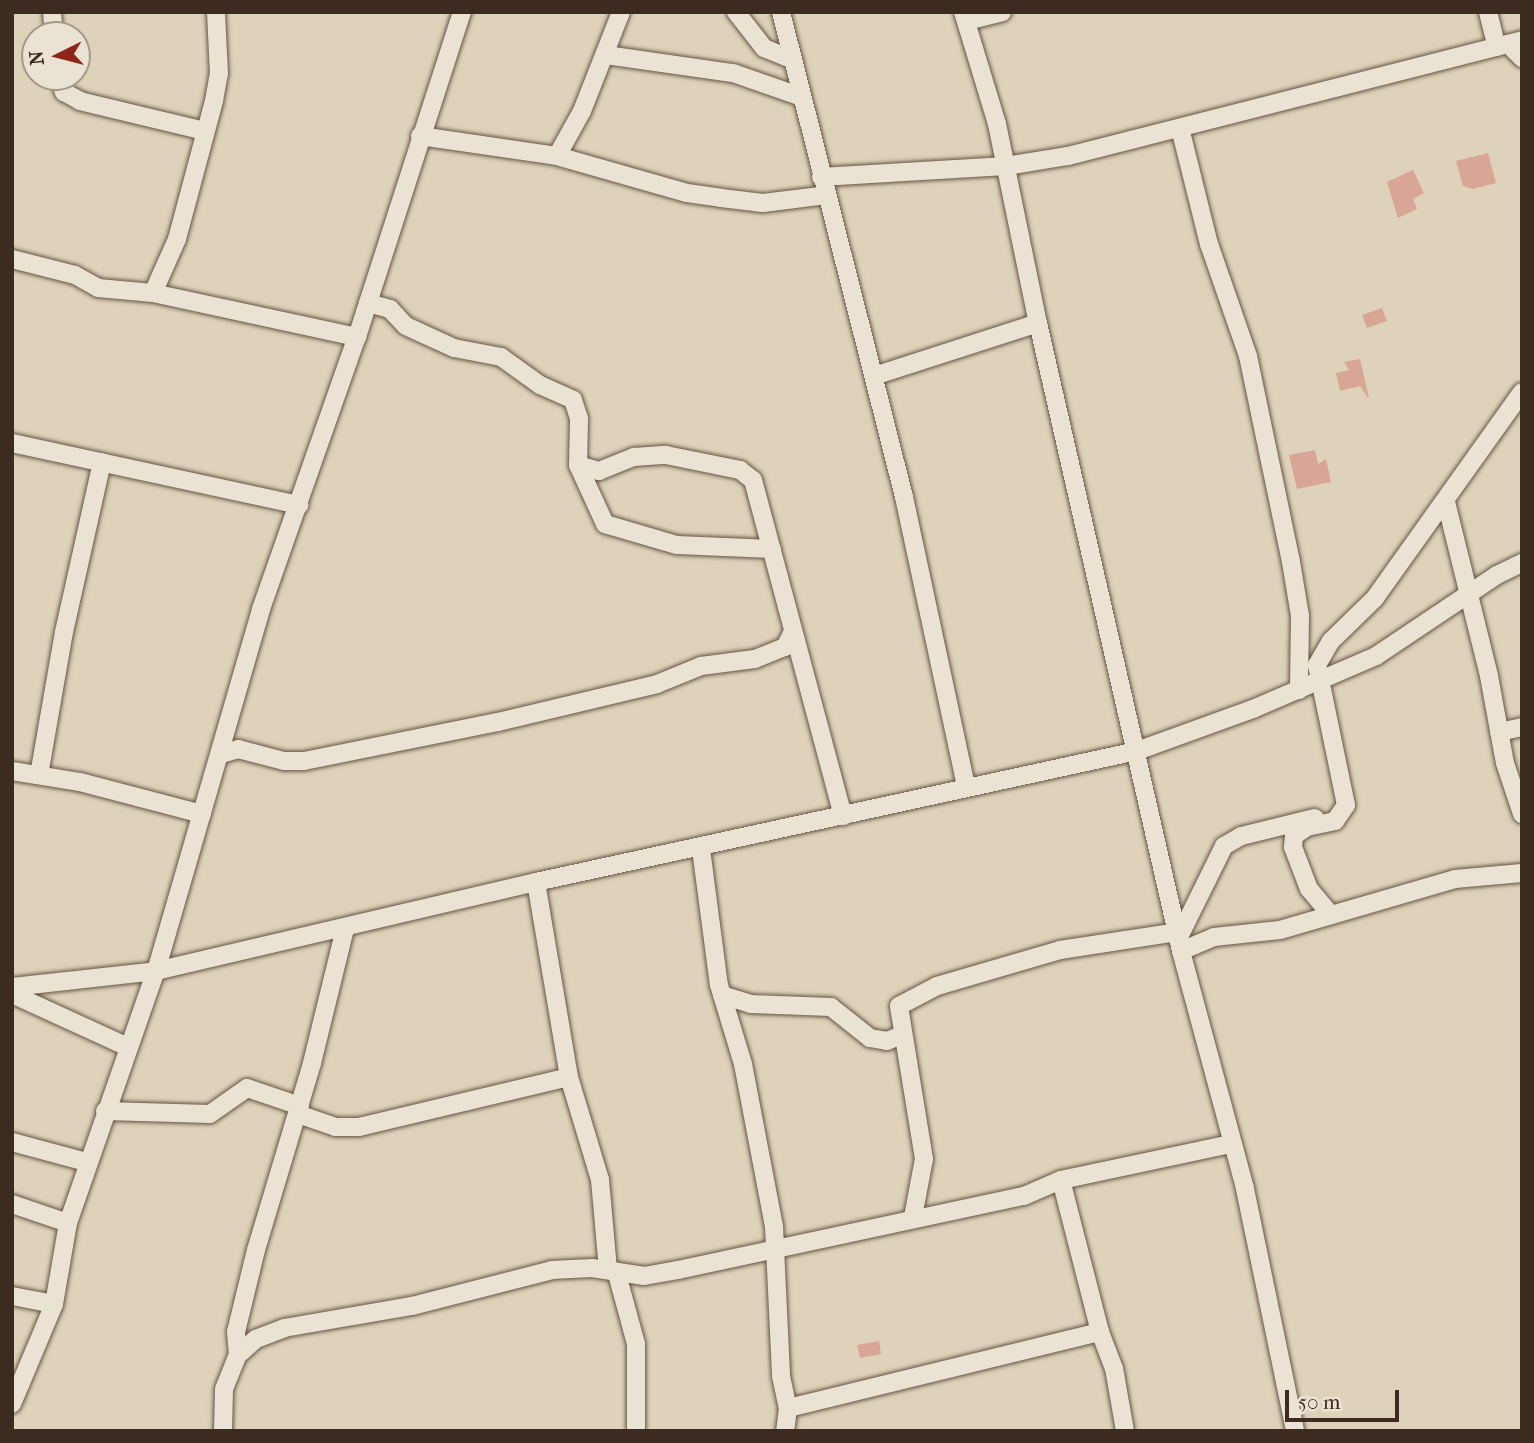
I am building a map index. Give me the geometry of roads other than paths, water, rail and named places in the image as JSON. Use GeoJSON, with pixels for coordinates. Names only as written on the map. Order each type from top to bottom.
{"type":"FeatureCollection","features":[{"type":"Feature","properties":{"kind":"street"},"geometry":{"type":"LineString","coordinates":[[153,293],[177,239],[219,74],[216,12]]}},
{"type":"Feature","properties":{"kind":"street"},"geometry":{"type":"LineString","coordinates":[[12,1404],[54,1304],[68,1223],[86,1162],[156,971],[261,609],[299,505],[322,429],[357,337],[419,136],[462,12]]}},
{"type":"Feature","properties":{"kind":"street"},"geometry":{"type":"LineString","coordinates":[[558,156],[606,55],[621,12]]}},
{"type":"Feature","properties":{"kind":"street"},"geometry":{"type":"LineString","coordinates":[[736,12],[764,48],[793,60]]}},
{"type":"Feature","properties":{"kind":"street"},"geometry":{"type":"LineString","coordinates":[[781,12],[874,376],[938,645],[966,786]]}},
{"type":"Feature","properties":{"kind":"street"},"geometry":{"type":"LineString","coordinates":[[1002,12],[965,17],[1006,166],[1038,323],[1179,941],[1245,1189],[1295,1431]]}},
{"type":"Feature","properties":{"kind":"street"},"geometry":{"type":"LineString","coordinates":[[1488,12],[1509,44],[1522,58]]}},
{"type":"Feature","properties":{"kind":"street"},"geometry":{"type":"LineString","coordinates":[[821,177],[1006,166],[1180,128],[1509,44]]}},
{"type":"Feature","properties":{"kind":"street"},"geometry":{"type":"LineString","coordinates":[[606,55],[733,73],[802,97]]}},
{"type":"Feature","properties":{"kind":"street"},"geometry":{"type":"LineString","coordinates":[[66,91],[69,97],[205,131]]}},
{"type":"Feature","properties":{"kind":"street"},"geometry":{"type":"LineString","coordinates":[[1180,128],[1209,244],[1248,356],[1300,616],[1299,690]]}},
{"type":"Feature","properties":{"kind":"street"},"geometry":{"type":"LineString","coordinates":[[419,136],[558,156],[687,193],[721,198],[763,204],[827,195]]}},
{"type":"Feature","properties":{"kind":"street"},"geometry":{"type":"LineString","coordinates":[[12,259],[75,275],[98,288],[153,293],[357,337]]}},
{"type":"Feature","properties":{"kind":"street"},"geometry":{"type":"LineString","coordinates":[[368,303],[390,309],[406,326],[454,348],[501,357],[540,385],[568,397],[579,419],[578,465],[600,518],[615,530],[677,545],[772,549]]}},
{"type":"Feature","properties":{"kind":"street"},"geometry":{"type":"LineString","coordinates":[[874,376],[1038,323]]}},
{"type":"Feature","properties":{"kind":"street"},"geometry":{"type":"LineString","coordinates":[[1343,816],[1342,781],[1317,682],[1317,666],[1331,641],[1376,598],[1447,502],[1522,392]]}},
{"type":"Feature","properties":{"kind":"street"},"geometry":{"type":"LineString","coordinates":[[12,443],[299,505]]}},
{"type":"Feature","properties":{"kind":"street"},"geometry":{"type":"LineString","coordinates":[[578,465],[599,471],[652,454],[745,471],[755,485],[844,816]]}},
{"type":"Feature","properties":{"kind":"street"},"geometry":{"type":"LineString","coordinates":[[39,775],[66,619],[102,462]]}},
{"type":"Feature","properties":{"kind":"street"},"geometry":{"type":"LineString","coordinates":[[1447,502],[1467,597],[1489,676],[1499,732],[1522,814]]}},
{"type":"Feature","properties":{"kind":"street"},"geometry":{"type":"LineString","coordinates":[[12,987],[156,971],[187,961],[345,929],[536,882],[701,849],[966,786],[1137,751],[1299,690],[1376,656],[1522,564]]}},
{"type":"Feature","properties":{"kind":"street"},"geometry":{"type":"LineString","coordinates":[[221,754],[239,749],[284,761],[304,761],[498,722],[657,684],[701,666],[755,659],[785,647],[793,631]]}},
{"type":"Feature","properties":{"kind":"street"},"geometry":{"type":"LineString","coordinates":[[1499,732],[1522,727]]}},
{"type":"Feature","properties":{"kind":"street"},"geometry":{"type":"LineString","coordinates":[[12,771],[202,814]]}},
{"type":"Feature","properties":{"kind":"street"},"geometry":{"type":"LineString","coordinates":[[1179,941],[1200,890],[1230,841],[1311,818],[1343,816]]}},
{"type":"Feature","properties":{"kind":"street"},"geometry":{"type":"LineString","coordinates":[[1331,915],[1310,889],[1292,840],[1307,827],[1343,816]]}},
{"type":"Feature","properties":{"kind":"street"},"geometry":{"type":"LineString","coordinates":[[701,849],[722,995],[743,1064],[774,1247],[781,1376],[788,1408],[785,1431]]}},
{"type":"Feature","properties":{"kind":"street"},"geometry":{"type":"LineString","coordinates":[[913,1217],[924,1159],[918,1103],[902,1035],[900,1006],[937,986],[1060,950],[1280,930],[1455,879],[1522,873]]}},
{"type":"Feature","properties":{"kind":"street"},"geometry":{"type":"LineString","coordinates":[[536,882],[569,1077],[600,1180],[612,1272],[628,1301],[637,1358],[636,1431]]}},
{"type":"Feature","properties":{"kind":"street"},"geometry":{"type":"LineString","coordinates":[[238,1355],[236,1332],[244,1295],[299,1110],[345,929]]}},
{"type":"Feature","properties":{"kind":"street"},"geometry":{"type":"LineString","coordinates":[[12,994],[128,1047]]}},
{"type":"Feature","properties":{"kind":"street"},"geometry":{"type":"LineString","coordinates":[[722,995],[751,1004],[831,1007],[870,1038],[887,1041],[902,1035]]}},
{"type":"Feature","properties":{"kind":"street"},"geometry":{"type":"LineString","coordinates":[[105,1111],[210,1114],[247,1088],[335,1127],[359,1127],[569,1077]]}},
{"type":"Feature","properties":{"kind":"street"},"geometry":{"type":"LineString","coordinates":[[12,1142],[86,1162]]}},
{"type":"Feature","properties":{"kind":"street"},"geometry":{"type":"LineString","coordinates":[[223,1431],[224,1389],[238,1355],[256,1339],[284,1328],[412,1306],[552,1270],[644,1276],[913,1217],[1024,1196],[1061,1180],[1231,1144]]}},
{"type":"Feature","properties":{"kind":"street"},"geometry":{"type":"LineString","coordinates":[[1061,1180],[1100,1332],[1112,1361],[1125,1431]]}},
{"type":"Feature","properties":{"kind":"street"},"geometry":{"type":"LineString","coordinates":[[12,1204],[68,1223]]}},
{"type":"Feature","properties":{"kind":"street"},"geometry":{"type":"LineString","coordinates":[[628,1301],[644,1276]]}},
{"type":"Feature","properties":{"kind":"street"},"geometry":{"type":"LineString","coordinates":[[12,1296],[54,1304]]}},
{"type":"Feature","properties":{"kind":"street"},"geometry":{"type":"LineString","coordinates":[[788,1408],[1100,1332]]}}]}
